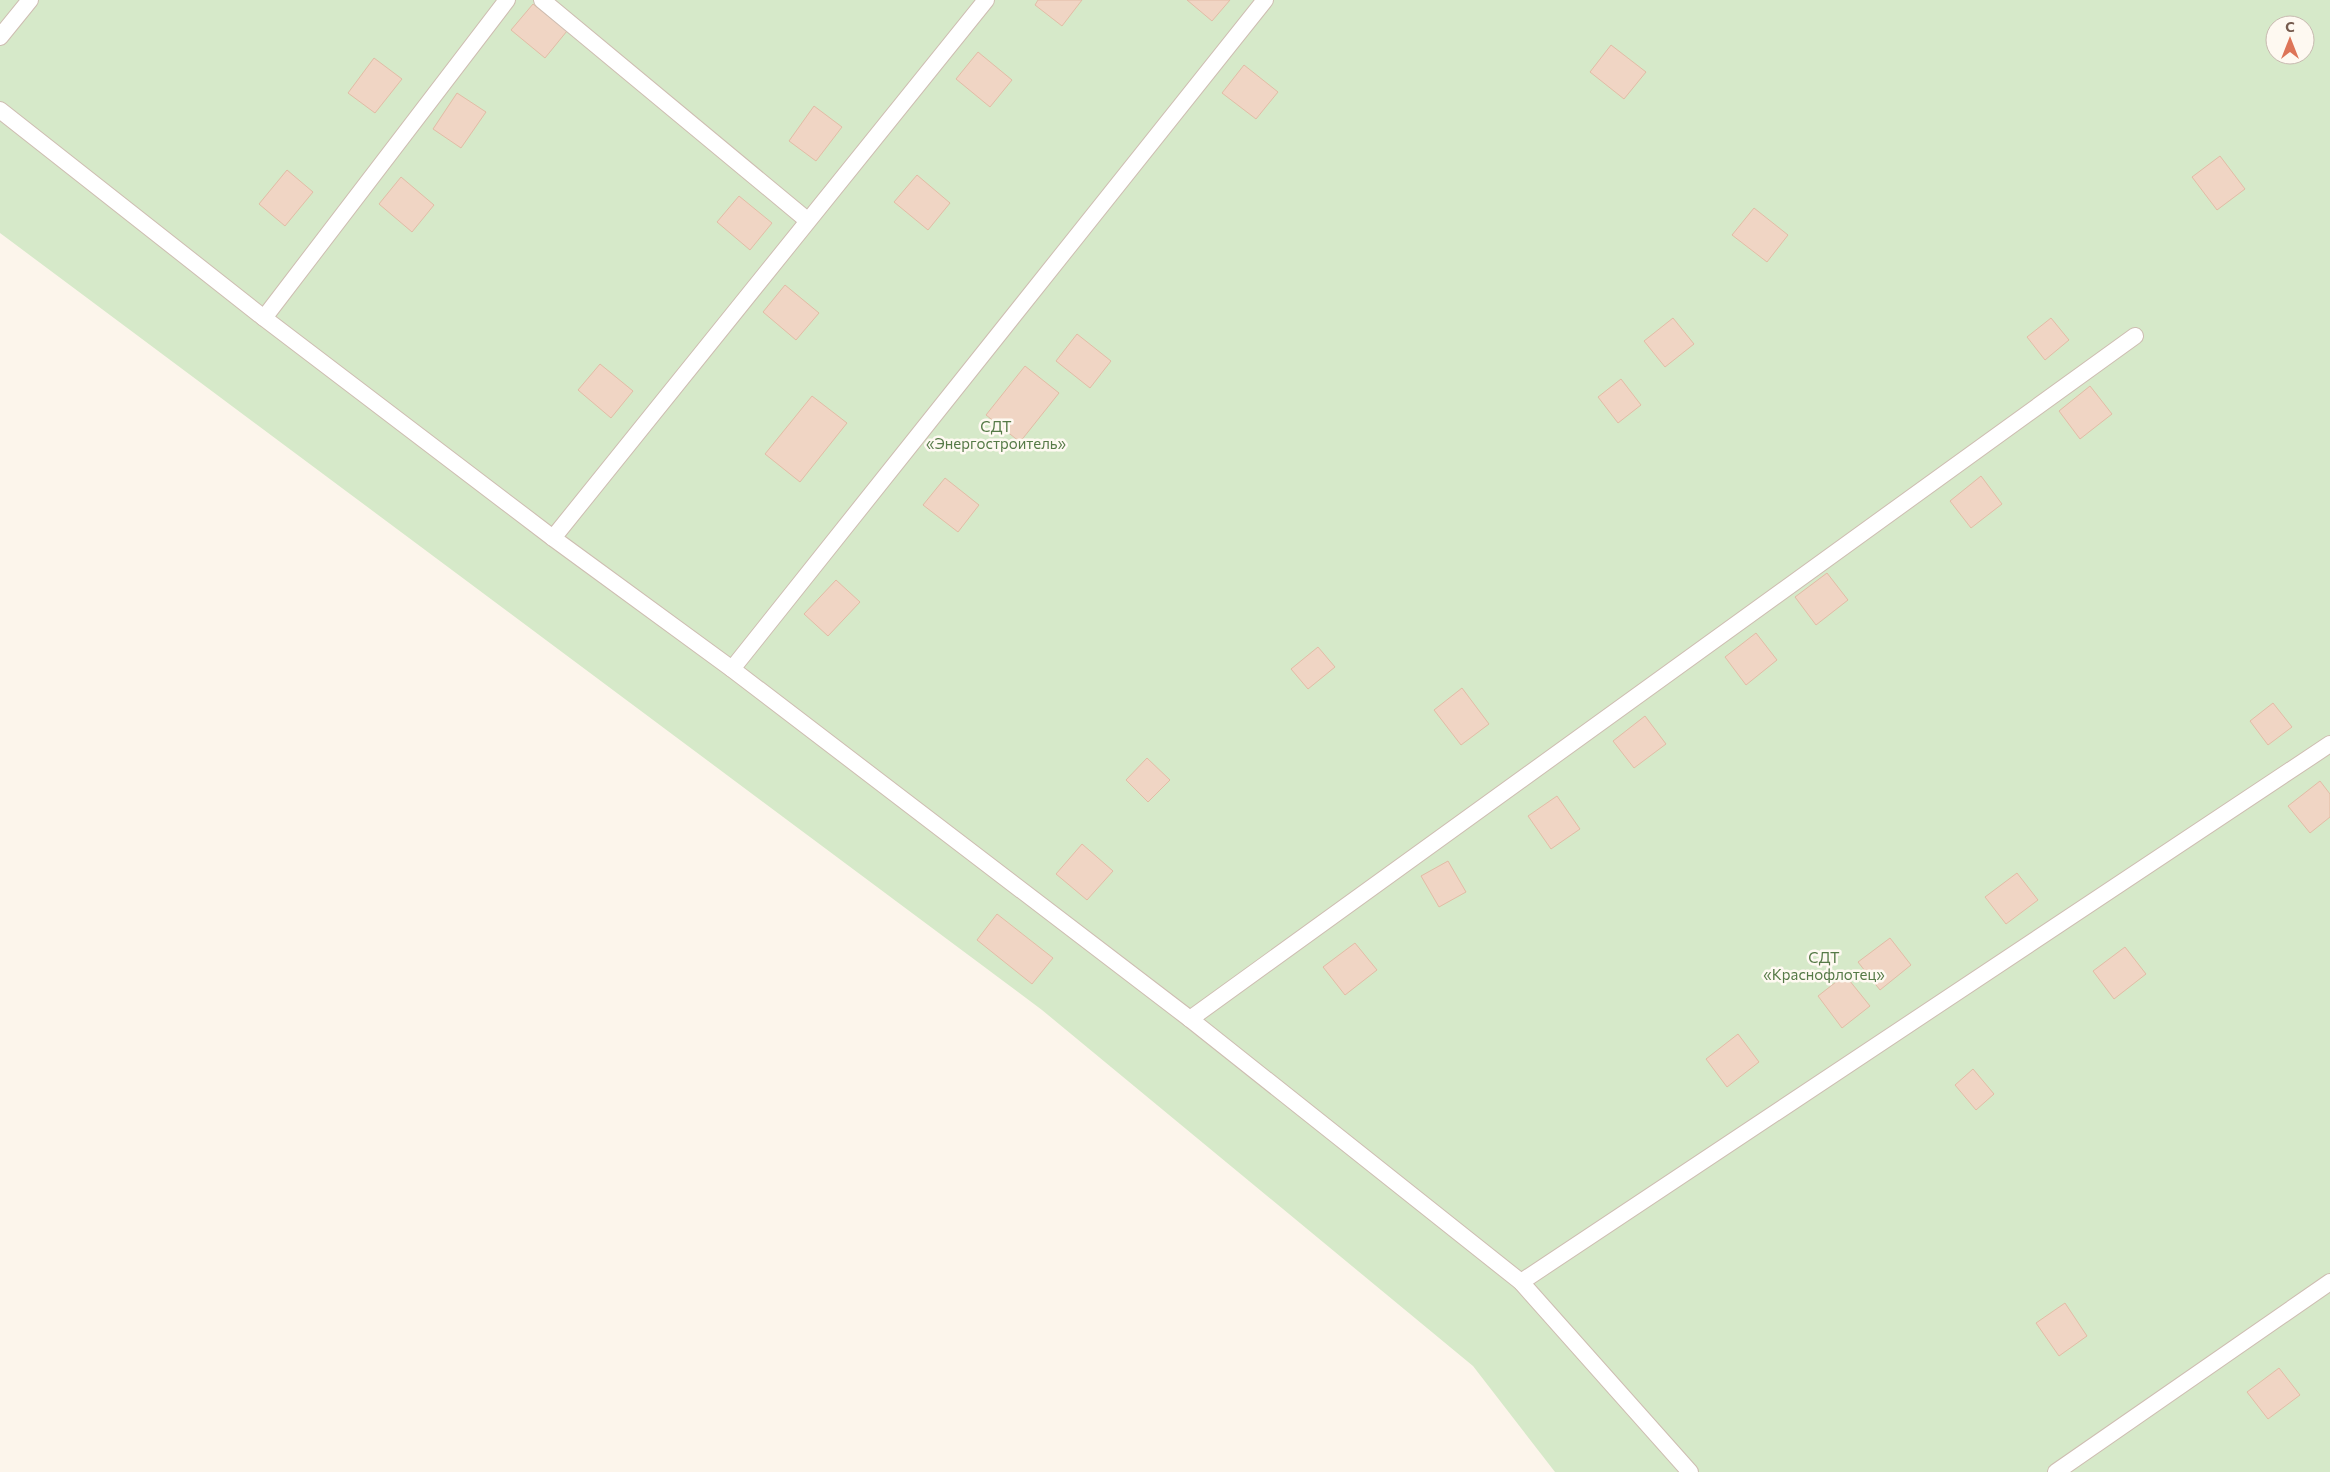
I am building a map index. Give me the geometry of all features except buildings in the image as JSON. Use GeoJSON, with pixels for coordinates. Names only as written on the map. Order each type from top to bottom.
{"type":"FeatureCollection","features":[{"type":"Feature","properties":{"kind":"lane"},"geometry":{"type":"LineString","coordinates":[[0,37],[30,0]]}},
{"type":"Feature","properties":{"kind":"lane"},"geometry":{"type":"LineString","coordinates":[[264,318],[507,0]]}},
{"type":"Feature","properties":{"kind":"lane"},"geometry":{"type":"LineString","coordinates":[[542,0],[807,220]]}},
{"type":"Feature","properties":{"kind":"lane"},"geometry":{"type":"LineString","coordinates":[[553,538],[807,220],[986,0]]}},
{"type":"Feature","properties":{"kind":"lane"},"geometry":{"type":"LineString","coordinates":[[732,669],[1265,0]]}},
{"type":"Feature","properties":{"kind":"lane"},"geometry":{"type":"LineString","coordinates":[[0,110],[264,318],[553,538],[732,669],[1190,1019],[1521,1282],[1690,1472]]}},
{"type":"Feature","properties":{"kind":"lane"},"geometry":{"type":"LineString","coordinates":[[1190,1019],[2135,336]]}},
{"type":"Feature","properties":{"kind":"lane"},"geometry":{"type":"LineString","coordinates":[[1521,1282],[2330,744]]}},
{"type":"Feature","properties":{"kind":"lane"},"geometry":{"type":"LineString","coordinates":[[2056,1472],[2330,1282]]}},
{"type":"Feature","properties":{"kind":"green space"},"geometry":{"type":"Polygon","coordinates":[[[0,0],[2330,0],[2330,1472],[1555,1472],[1473,1366],[1042,1010],[0,233],[0,0]]]}},
{"type":"Feature","properties":{"kind":"park label","name":"СДТ «Энергостроитель»"},"geometry":{"type":"Point","coordinates":[996,434]}},
{"type":"Feature","properties":{"kind":"park label","name":"СДТ «Краснофлотец»"},"geometry":{"type":"Point","coordinates":[1824,966]}}]}
